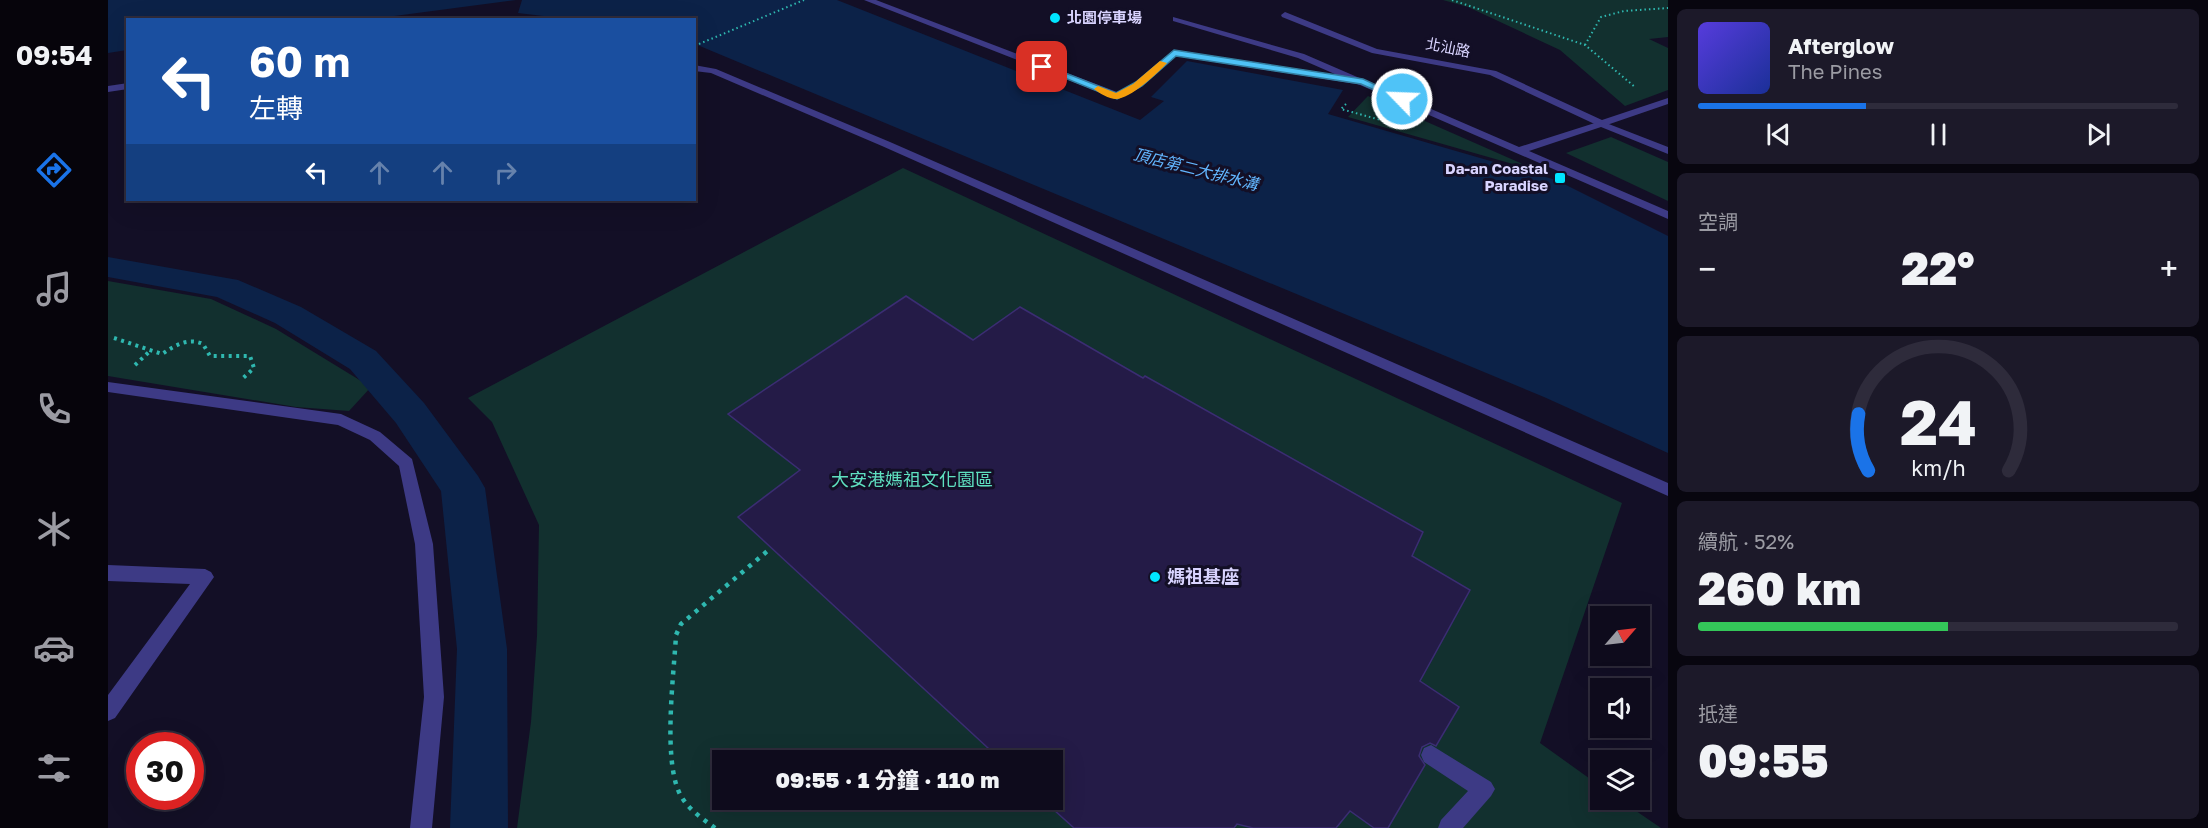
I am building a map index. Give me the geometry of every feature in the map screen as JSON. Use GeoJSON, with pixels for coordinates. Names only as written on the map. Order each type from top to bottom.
{"type":"FeatureCollection","features":[{"type":"Feature","properties":{"kind":"street"},"geometry":{"type":"LineString","coordinates":[[868,0],[1117,96],[1139,84],[1174,53],[1363,82]]}},
{"type":"Feature","properties":{"kind":"street","name":"北汕路"},"geometry":{"type":"LineString","coordinates":[[1285,15],[1375,51],[1493,73],[1601,124],[1668,151]]}},
{"type":"Feature","properties":{"kind":"street"},"geometry":{"type":"LineString","coordinates":[[1176,19],[1269,45],[1363,82],[1668,214]]}},
{"type":"Feature","properties":{"kind":"street"},"geometry":{"type":"LineString","coordinates":[[696,68],[713,71],[886,144],[1668,490]]}},
{"type":"Feature","properties":{"kind":"street"},"geometry":{"type":"LineString","coordinates":[[108,89],[126,86]]}},
{"type":"Feature","properties":{"kind":"street"},"geometry":{"type":"LineString","coordinates":[[1520,150],[1668,102]]}},
{"type":"Feature","properties":{"kind":"street"},"geometry":{"type":"LineString","coordinates":[[108,387],[341,420],[375,436],[406,464],[424,544],[434,697],[421,828]]}},
{"type":"Feature","properties":{"kind":"street"},"geometry":{"type":"LineString","coordinates":[[108,573],[205,577],[108,711]]}},
{"type":"Feature","properties":{"kind":"street"},"geometry":{"type":"LineString","coordinates":[[1431,755],[1484,789],[1449,828]]}},
{"type":"Feature","properties":{"kind":"path"},"geometry":{"type":"LineString","coordinates":[[696,45],[804,0]]}},
{"type":"Feature","properties":{"kind":"path"},"geometry":{"type":"LineString","coordinates":[[1452,0],[1585,45],[1656,105]]}},
{"type":"Feature","properties":{"kind":"path"},"geometry":{"type":"LineString","coordinates":[[1585,45],[1601,18],[1624,11],[1668,8]]}},
{"type":"Feature","properties":{"kind":"path"},"geometry":{"type":"LineString","coordinates":[[114,338],[138,345],[149,352],[162,354],[174,346],[195,341],[207,347],[210,356],[227,357],[237,354],[250,356],[254,368],[245,378],[235,382]]}},
{"type":"Feature","properties":{"kind":"path"},"geometry":{"type":"LineString","coordinates":[[129,370],[149,352]]}},
{"type":"Feature","properties":{"kind":"path"},"geometry":{"type":"LineString","coordinates":[[715,828],[693,811],[679,792],[673,761],[672,717],[676,635],[681,624],[771,548]]}},
{"type":"Feature","properties":{"kind":"green space"},"geometry":{"type":"Polygon","coordinates":[[[1443,0],[1668,0],[1668,37],[1649,39],[1668,48],[1668,90],[1625,106],[1560,50],[1468,7],[1443,0]]]}},
{"type":"Feature","properties":{"kind":"green space"},"geometry":{"type":"Polygon","coordinates":[[[1368,96],[1541,172],[1348,117],[1368,96]]]}},
{"type":"Feature","properties":{"kind":"green space"},"geometry":{"type":"Polygon","coordinates":[[[1611,137],[1668,162],[1668,201],[1566,153],[1611,137]]]}},
{"type":"Feature","properties":{"kind":"green space","name":"大安港媽祖文化園區"},"geometry":{"type":"Polygon","coordinates":[[[903,168],[1622,503],[1540,743],[1590,779],[1590,810],[1635,810],[1661,828],[517,828],[531,722],[537,636],[539,525],[492,422],[468,398],[903,168]]]}},
{"type":"Feature","properties":{"kind":"green space"},"geometry":{"type":"Polygon","coordinates":[[[108,281],[211,299],[276,329],[371,387],[349,411],[296,407],[108,376],[108,281]]]}},
{"type":"Feature","properties":{"kind":"water"},"geometry":{"type":"Polygon","coordinates":[[[108,0],[516,0],[379,18],[126,18],[126,50],[108,53],[108,0]]]}},
{"type":"Feature","properties":{"kind":"water","name":"頂店第二大排水溝"},"geometry":{"type":"Polygon","coordinates":[[[522,0],[837,0],[1140,120],[1164,101],[1151,97],[1187,61],[1343,90],[1328,114],[1556,180],[1668,236],[1668,453],[1544,397],[696,44],[696,18],[560,18],[518,13],[522,0]]]}},
{"type":"Feature","properties":{"kind":"building"},"geometry":{"type":"Polygon","coordinates":[[[906,296],[973,340],[1020,307],[1143,378],[1145,376],[1423,532],[1412,556],[1470,590],[1420,681],[1459,707],[1436,746],[1430,743],[1422,747],[1419,756],[1425,765],[1388,828],[1374,828],[1350,811],[1336,828],[1253,828],[1237,824],[1234,828],[1074,828],[1054,810],[1063,810],[1063,750],[990,750],[738,517],[800,470],[728,414],[906,296]]]}},
{"type":"Feature","properties":{"kind":"waterway"},"geometry":{"type":"LineString","coordinates":[[108,267],[226,288],[288,315],[363,360],[410,413],[463,488],[482,649],[479,828]]}},
{"type":"Feature","properties":{"kind":"slow traffic"},"geometry":{"type":"LineString","coordinates":[[1098,89],[1117,96],[1137,86],[1163,63]]}},
{"type":"Feature","properties":{"kind":"place","name":"北園停車場"},"geometry":{"type":"Point","coordinates":[1055,18]}},
{"type":"Feature","properties":{"kind":"place","name":"Da-an Coastal Paradise"},"geometry":{"type":"Point","coordinates":[1560,178]}},
{"type":"Feature","properties":{"kind":"place","name":"媽祖基座"},"geometry":{"type":"Point","coordinates":[1155,577]}},
{"type":"Feature","properties":{"kind":"route"},"geometry":{"type":"LineString","coordinates":[[1042,67],[1117,96],[1137,86],[1174,53],[1363,82],[1402,99]]}}]}
